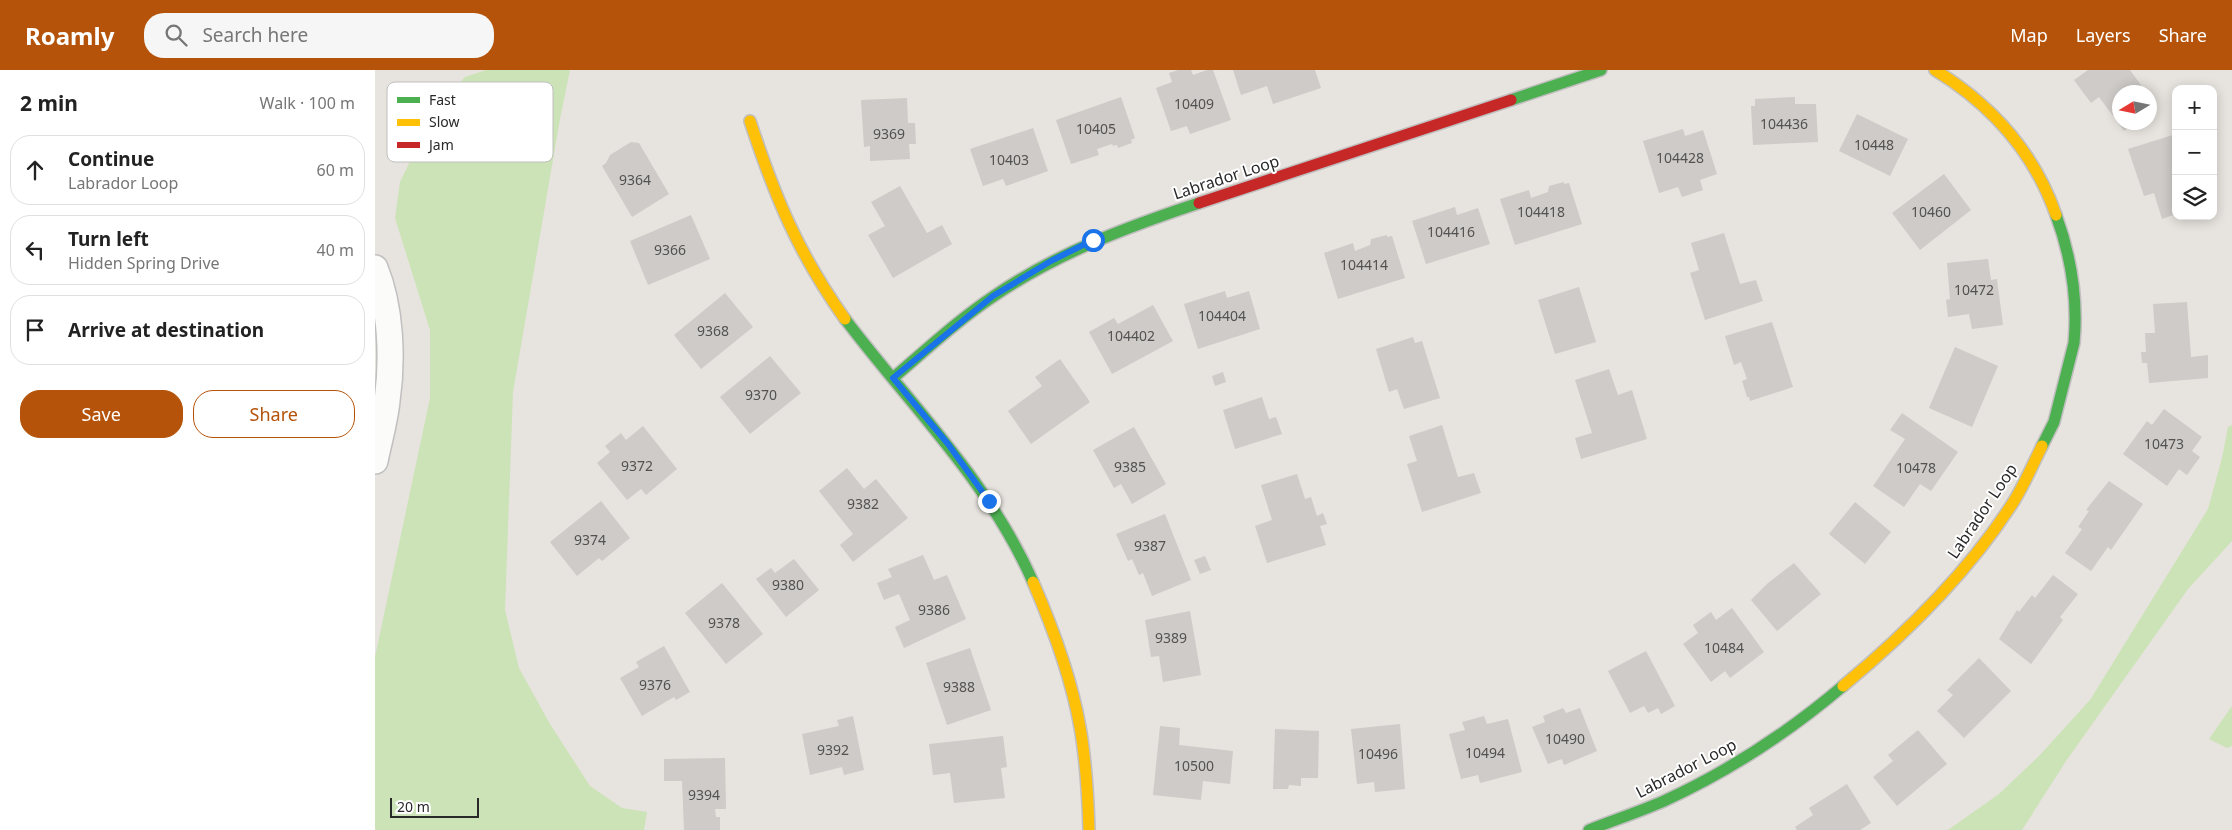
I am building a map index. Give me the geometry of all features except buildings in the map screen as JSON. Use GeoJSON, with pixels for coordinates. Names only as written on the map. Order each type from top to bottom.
{"type":"FeatureCollection","features":[{"type":"Feature","properties":{"kind":"street","name":"Labrador Loop"},"geometry":{"type":"LineString","coordinates":[[893,378],[993,296],[1051,261],[1093,240],[1148,220],[1601,70]]}},
{"type":"Feature","properties":{"kind":"street","name":"Labrador Loop"},"geometry":{"type":"LineString","coordinates":[[1589,830],[1674,796],[1742,760],[1808,715],[1870,665],[1932,605],[1979,550],[2019,492],[2045,442],[2063,394],[2074,343],[2075,306],[2071,268],[2060,223],[2031,163],[1998,117],[1957,83],[1935,70]]}},
{"type":"Feature","properties":{"kind":"street"},"geometry":{"type":"LineString","coordinates":[[750,121],[787,221],[811,265],[845,319],[948,444],[989,501],[1023,561],[1052,624],[1073,690],[1083,739],[1089,801],[1089,830]]}},
{"type":"Feature","properties":{"kind":"street"},"geometry":{"type":"LineString","coordinates":[[375,268],[385,309],[390,354],[387,400],[375,461]]}},
{"type":"Feature","properties":{"kind":"green space"},"geometry":{"type":"Polygon","coordinates":[[[486,70],[570,70],[553,160],[553,82],[460,82],[465,77],[486,70]]]}},
{"type":"Feature","properties":{"kind":"green space"},"geometry":{"type":"Polygon","coordinates":[[[410,162],[553,162],[513,392],[505,610],[519,668],[550,724],[590,786],[622,808],[647,812],[644,830],[375,830],[375,657],[430,398],[430,330],[395,218],[400,182],[410,162]]]}},
{"type":"Feature","properties":{"kind":"green space"},"geometry":{"type":"Polygon","coordinates":[[[2232,425],[2232,541],[2188,589],[2066,761],[2022,830],[1948,830],[1999,794],[2039,756],[2090,700],[2208,509],[2222,458],[2228,427],[2232,425]]]}},
{"type":"Feature","properties":{"kind":"green space"},"geometry":{"type":"Polygon","coordinates":[[[2232,706],[2232,746],[2227,748],[2209,739],[2232,706]]]}},
{"type":"Feature","properties":{"kind":"traffic: fast"},"geometry":{"type":"LineString","coordinates":[[1511,100],[1601,70]]}},
{"type":"Feature","properties":{"kind":"traffic: fast"},"geometry":{"type":"LineString","coordinates":[[893,378],[968,315],[994,296],[1042,267],[1093,242],[1199,203]]}},
{"type":"Feature","properties":{"kind":"traffic: fast"},"geometry":{"type":"LineString","coordinates":[[2042,446],[2054,422],[2074,343],[2075,327],[2072,278],[2066,246],[2056,215]]}},
{"type":"Feature","properties":{"kind":"traffic: fast"},"geometry":{"type":"LineString","coordinates":[[845,319],[971,477],[1015,545],[1033,582]]}},
{"type":"Feature","properties":{"kind":"traffic: fast"},"geometry":{"type":"LineString","coordinates":[[1589,830],[1664,801],[1734,764],[1780,735],[1843,686]]}},
{"type":"Feature","properties":{"kind":"traffic: slow"},"geometry":{"type":"LineString","coordinates":[[1935,70],[1975,99],[2009,132],[2036,171],[2056,215]]}},
{"type":"Feature","properties":{"kind":"traffic: slow"},"geometry":{"type":"LineString","coordinates":[[750,121],[789,224],[828,295],[845,319]]}},
{"type":"Feature","properties":{"kind":"traffic: slow"},"geometry":{"type":"LineString","coordinates":[[1843,686],[1914,622],[1936,600],[1977,552],[2014,501],[2042,446]]}},
{"type":"Feature","properties":{"kind":"traffic: slow"},"geometry":{"type":"LineString","coordinates":[[1033,582],[1048,617],[1072,689],[1082,740],[1089,830]]}},
{"type":"Feature","properties":{"kind":"traffic: jam"},"geometry":{"type":"LineString","coordinates":[[1199,203],[1511,100]]}},
{"type":"Feature","properties":{"kind":"route"},"geometry":{"type":"LineString","coordinates":[[989,501],[948,444],[893,378],[993,296],[1051,261],[1093,240]]}}]}
